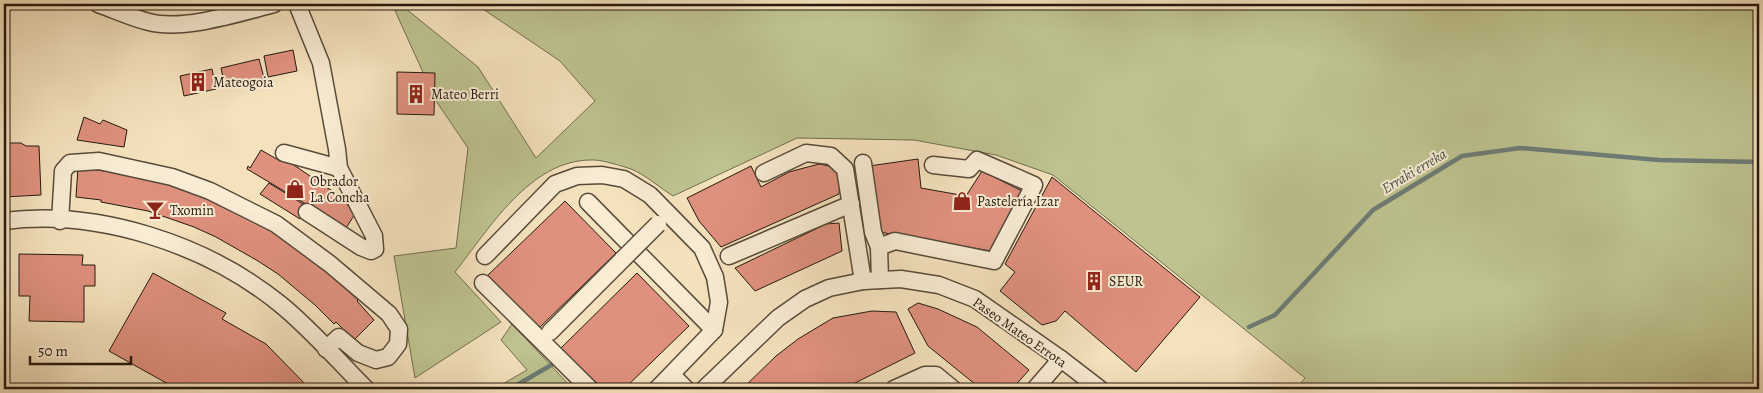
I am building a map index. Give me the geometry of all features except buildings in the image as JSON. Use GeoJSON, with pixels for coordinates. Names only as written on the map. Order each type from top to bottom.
{"type":"FeatureCollection","features":[{"type":"Feature","properties":{"kind":"street"},"geometry":{"type":"LineString","coordinates":[[98,4],[149,22],[167,25],[219,19],[274,4]]}},
{"type":"Feature","properties":{"kind":"street"},"geometry":{"type":"LineString","coordinates":[[297,4],[306,39],[327,64],[339,168],[374,236],[375,249],[371,251],[361,247],[307,212]]}},
{"type":"Feature","properties":{"kind":"street"},"geometry":{"type":"LineString","coordinates":[[284,153],[339,168]]}},
{"type":"Feature","properties":{"kind":"street"},"geometry":{"type":"LineString","coordinates":[[764,173],[806,153],[830,156],[845,169],[863,281]]}},
{"type":"Feature","properties":{"kind":"street"},"geometry":{"type":"LineString","coordinates":[[879,247],[895,241],[994,262],[1034,184],[977,160],[969,169],[933,165]]}},
{"type":"Feature","properties":{"kind":"street"},"geometry":{"type":"LineString","coordinates":[[60,220],[63,171],[70,163],[99,162],[172,177],[210,191],[276,224],[330,264],[388,314],[399,329],[398,344],[388,357],[376,360],[358,353],[339,337],[326,349]]}},
{"type":"Feature","properties":{"kind":"street"},"geometry":{"type":"LineString","coordinates":[[863,163],[874,232],[879,247],[880,280]]}},
{"type":"Feature","properties":{"kind":"street"},"geometry":{"type":"LineString","coordinates":[[485,256],[555,184],[577,176],[602,175],[624,179],[650,195],[662,218],[702,248],[715,278],[719,302],[714,330],[657,389]]}},
{"type":"Feature","properties":{"kind":"street"},"geometry":{"type":"LineString","coordinates":[[588,202],[714,330]]}},
{"type":"Feature","properties":{"kind":"street"},"geometry":{"type":"LineString","coordinates":[[730,256],[851,204]]}},
{"type":"Feature","properties":{"kind":"street"},"geometry":{"type":"LineString","coordinates":[[550,332],[662,218]]}},
{"type":"Feature","properties":{"kind":"street"},"geometry":{"type":"LineString","coordinates":[[4,221],[26,219],[60,220],[123,228],[158,238],[194,252],[262,290],[298,320],[361,387]]}},
{"type":"Feature","properties":{"kind":"street","name":"Paseo Mateo Errota"},"geometry":{"type":"LineString","coordinates":[[704,389],[778,318],[805,299],[829,288],[863,281],[901,279],[939,284],[975,299],[1061,359],[1100,389]]}},
{"type":"Feature","properties":{"kind":"street"},"geometry":{"type":"LineString","coordinates":[[482,283],[590,389]]}},
{"type":"Feature","properties":{"kind":"street"},"geometry":{"type":"LineString","coordinates":[[1035,389],[1061,359]]}},
{"type":"Feature","properties":{"kind":"street"},"geometry":{"type":"LineString","coordinates":[[672,374],[686,389]]}},
{"type":"Feature","properties":{"kind":"street"},"geometry":{"type":"LineString","coordinates":[[894,389],[925,374],[936,375],[953,389]]}},
{"type":"Feature","properties":{"kind":"green space"},"geometry":{"type":"Polygon","coordinates":[[[392,4],[400,4],[478,67],[536,158],[595,101],[560,61],[483,9],[487,4],[1759,4],[1759,389],[1296,389],[1305,378],[1053,175],[996,155],[914,140],[797,138],[673,196],[637,172],[605,162],[591,160],[569,163],[549,171],[530,184],[513,200],[455,272],[501,322],[415,378],[394,256],[456,248],[468,148],[436,101],[392,4]]]}},
{"type":"Feature","properties":{"kind":"green space"},"geometry":{"type":"Polygon","coordinates":[[[512,324],[573,389],[494,389],[527,370],[501,340],[512,324]]]}},
{"type":"Feature","properties":{"kind":"waterway","name":"Erraki erreka"},"geometry":{"type":"LineString","coordinates":[[1249,327],[1275,315],[1373,210],[1462,156],[1520,148],[1659,160],[1759,162]]}},
{"type":"Feature","properties":{"kind":"waterway","name":"Erraki erreka"},"geometry":{"type":"LineString","coordinates":[[510,389],[553,364]]}},
{"type":"Feature","properties":{"kind":"place","name":"Mateogoia"},"geometry":{"type":"Point","coordinates":[198,82]}},
{"type":"Feature","properties":{"kind":"place","name":"Mateo Berri"},"geometry":{"type":"Point","coordinates":[416,94]}},
{"type":"Feature","properties":{"kind":"place","name":"Obrador La Concha"},"geometry":{"type":"Point","coordinates":[295,189]}},
{"type":"Feature","properties":{"kind":"place","name":"Pastelería Izar"},"geometry":{"type":"Point","coordinates":[962,201]}},
{"type":"Feature","properties":{"kind":"place","name":"Txomin"},"geometry":{"type":"Point","coordinates":[155,210]}},
{"type":"Feature","properties":{"kind":"place","name":"SEUR"},"geometry":{"type":"Point","coordinates":[1094,281]}}]}
